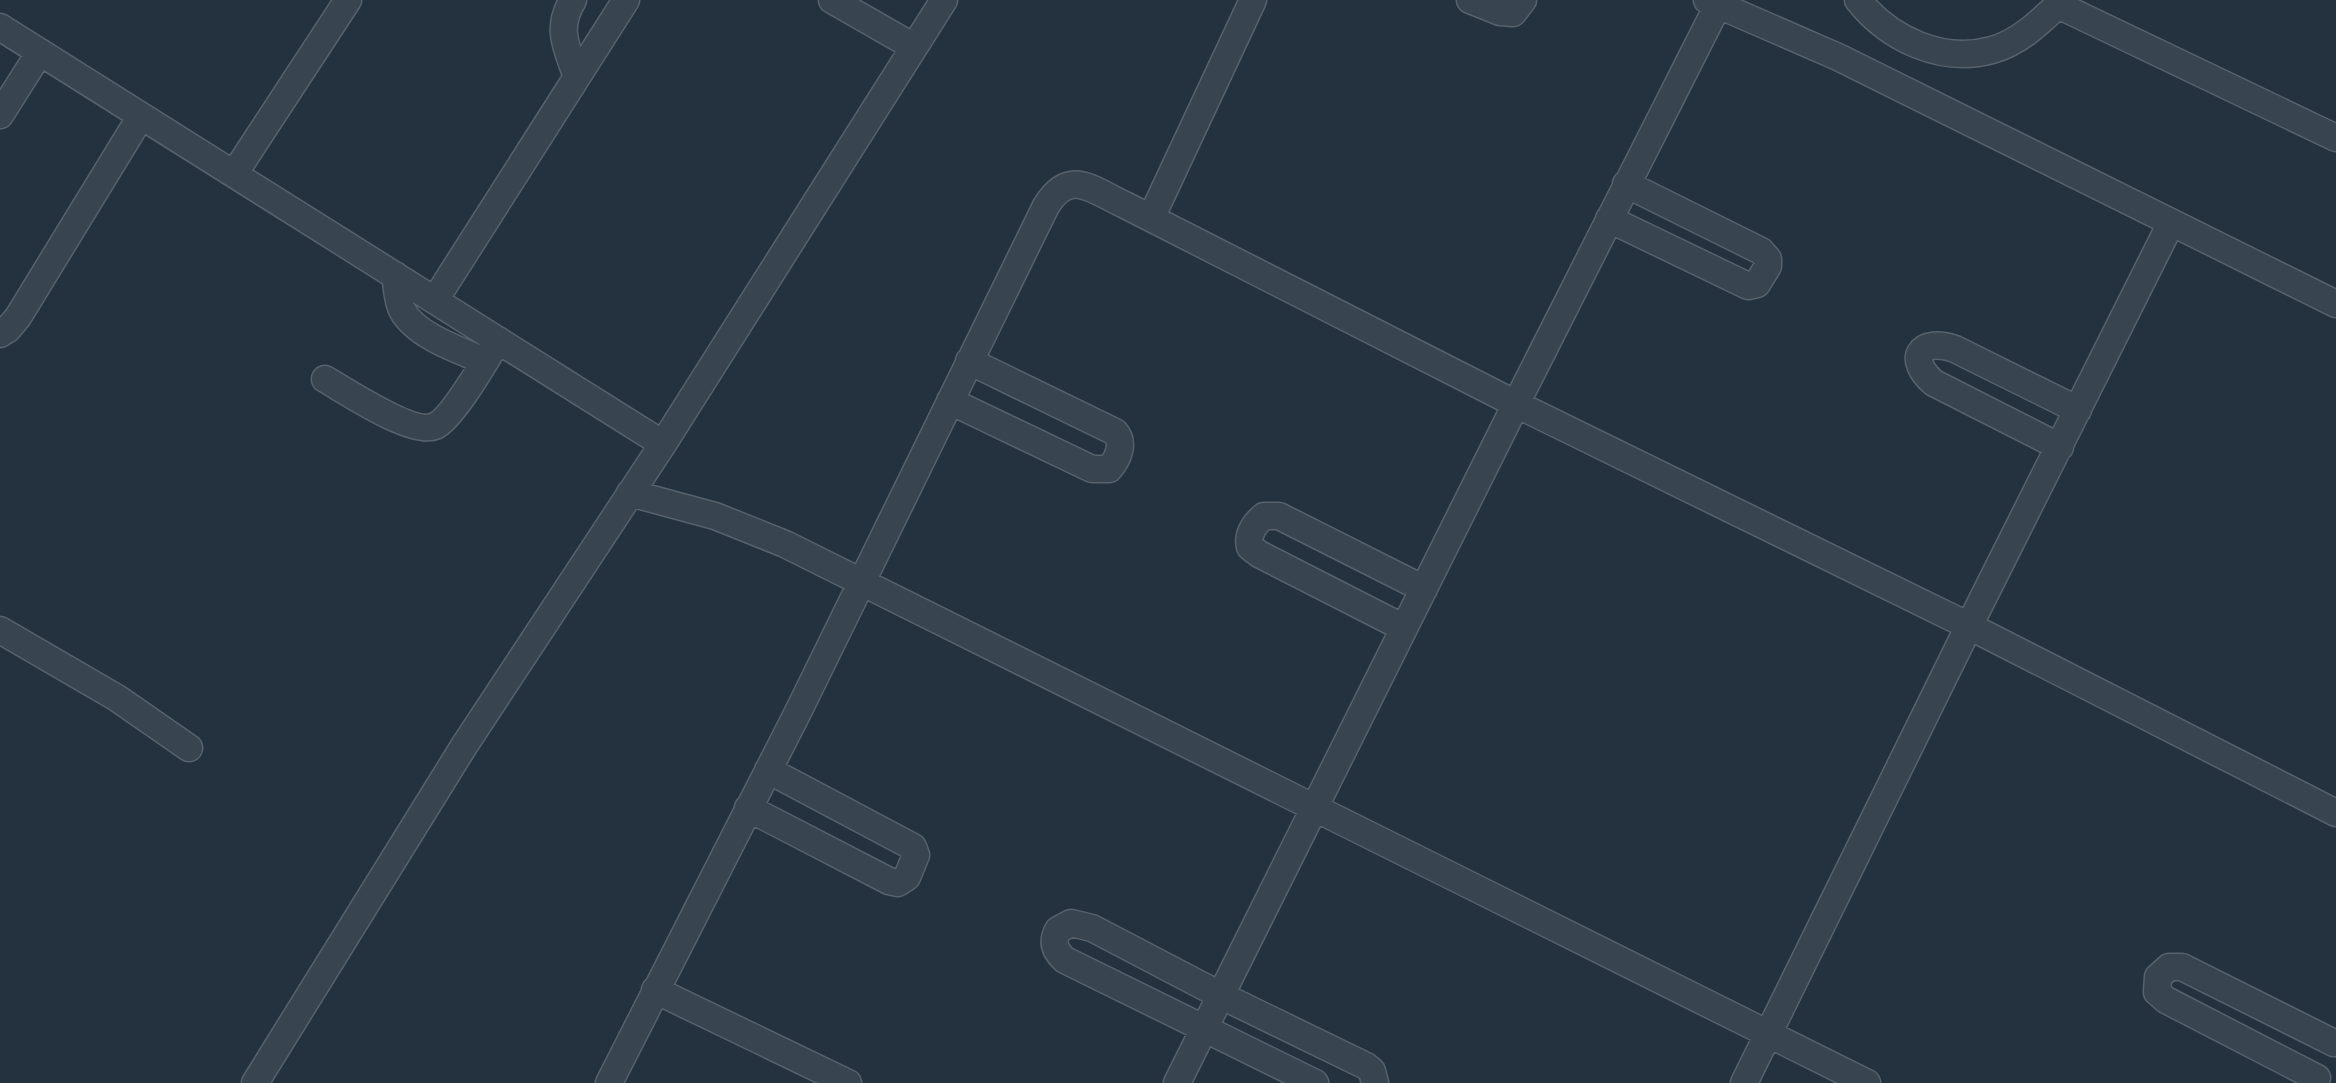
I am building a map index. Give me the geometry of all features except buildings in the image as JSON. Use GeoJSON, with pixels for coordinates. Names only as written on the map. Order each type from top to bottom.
{"type":"FeatureCollection","features":[{"type":"Feature","properties":{"kind":"street"},"geometry":{"type":"LineString","coordinates":[[234,174],[348,0]]}},
{"type":"Feature","properties":{"kind":"street"},"geometry":{"type":"LineString","coordinates":[[573,0],[564,18],[562,32],[577,77]]}},
{"type":"Feature","properties":{"kind":"street"},"geometry":{"type":"LineString","coordinates":[[435,300],[626,0]]}},
{"type":"Feature","properties":{"kind":"street"},"geometry":{"type":"LineString","coordinates":[[832,0],[914,47]]}},
{"type":"Feature","properties":{"kind":"street"},"geometry":{"type":"LineString","coordinates":[[255,1083],[464,746],[663,444],[944,0]]}},
{"type":"Feature","properties":{"kind":"street"},"geometry":{"type":"LineString","coordinates":[[1151,218],[1253,0]]}},
{"type":"Feature","properties":{"kind":"street"},"geometry":{"type":"LineString","coordinates":[[1470,0],[1500,12],[1513,13],[1523,0]]}},
{"type":"Feature","properties":{"kind":"street"},"geometry":{"type":"LineString","coordinates":[[1858,0],[1871,16],[1890,31],[1927,48],[1946,53],[1991,50],[2009,43],[2033,29],[2059,2],[2336,138]]}},
{"type":"Feature","properties":{"kind":"street"},"geometry":{"type":"LineString","coordinates":[[1176,1083],[1315,809],[1609,219],[1712,3],[1838,57],[2336,304]]}},
{"type":"Feature","properties":{"kind":"street"},"geometry":{"type":"LineString","coordinates":[[0,26],[435,300],[492,350],[663,444]]}},
{"type":"Feature","properties":{"kind":"street"},"geometry":{"type":"LineString","coordinates":[[0,116],[40,52]]}},
{"type":"Feature","properties":{"kind":"street"},"geometry":{"type":"LineString","coordinates":[[0,334],[8,329],[18,317],[141,116]]}},
{"type":"Feature","properties":{"kind":"street"},"geometry":{"type":"LineString","coordinates":[[609,1083],[768,770],[1046,206],[1058,188],[1072,183],[1081,185],[1151,218],[1516,404],[1969,626],[2336,813]]}},
{"type":"Feature","properties":{"kind":"street"},"geometry":{"type":"LineString","coordinates":[[1609,219],[1748,286],[1757,284],[1768,266],[1768,259],[1761,251],[1626,184]]}},
{"type":"Feature","properties":{"kind":"street"},"geometry":{"type":"LineString","coordinates":[[1744,1083],[1969,626],[2171,223]]}},
{"type":"Feature","properties":{"kind":"street"},"geometry":{"type":"LineString","coordinates":[[395,275],[401,309],[410,321],[440,342],[492,350]]}},
{"type":"Feature","properties":{"kind":"street"},"geometry":{"type":"LineString","coordinates":[[2060,447],[1934,383],[1922,372],[1919,364],[1922,351],[1926,346],[1938,344],[1961,351],[2078,410]]}},
{"type":"Feature","properties":{"kind":"street"},"geometry":{"type":"LineString","coordinates":[[325,379],[405,424],[424,428],[435,426],[449,414],[492,350]]}},
{"type":"Feature","properties":{"kind":"street"},"geometry":{"type":"LineString","coordinates":[[950,401],[1092,469],[1109,469],[1117,458],[1120,441],[1115,432],[969,361]]}},
{"type":"Feature","properties":{"kind":"street"},"geometry":{"type":"LineString","coordinates":[[630,494],[679,506],[745,528],[785,544],[1867,1083]]}},
{"type":"Feature","properties":{"kind":"street"},"geometry":{"type":"LineString","coordinates":[[1404,628],[1259,554],[1250,547],[1249,542],[1253,528],[1264,516],[1279,516],[1424,589]]}},
{"type":"Feature","properties":{"kind":"street"},"geometry":{"type":"LineString","coordinates":[[0,630],[117,698],[189,748]]}},
{"type":"Feature","properties":{"kind":"street"},"geometry":{"type":"LineString","coordinates":[[748,808],[889,881],[898,883],[908,877],[916,855],[913,847],[768,770]]}},
{"type":"Feature","properties":{"kind":"street"},"geometry":{"type":"LineString","coordinates":[[1314,1083],[1065,960],[1056,951],[1054,936],[1058,930],[1071,923],[1092,928],[1220,995],[1366,1066],[1372,1071],[1375,1083]]}},
{"type":"Feature","properties":{"kind":"street"},"geometry":{"type":"LineString","coordinates":[[2169,967],[2182,968],[2335,1042],[2315,1080],[2166,1000],[2157,992],[2158,977],[2169,967]]}},
{"type":"Feature","properties":{"kind":"street"},"geometry":{"type":"LineString","coordinates":[[655,990],[848,1083]]}}]}
